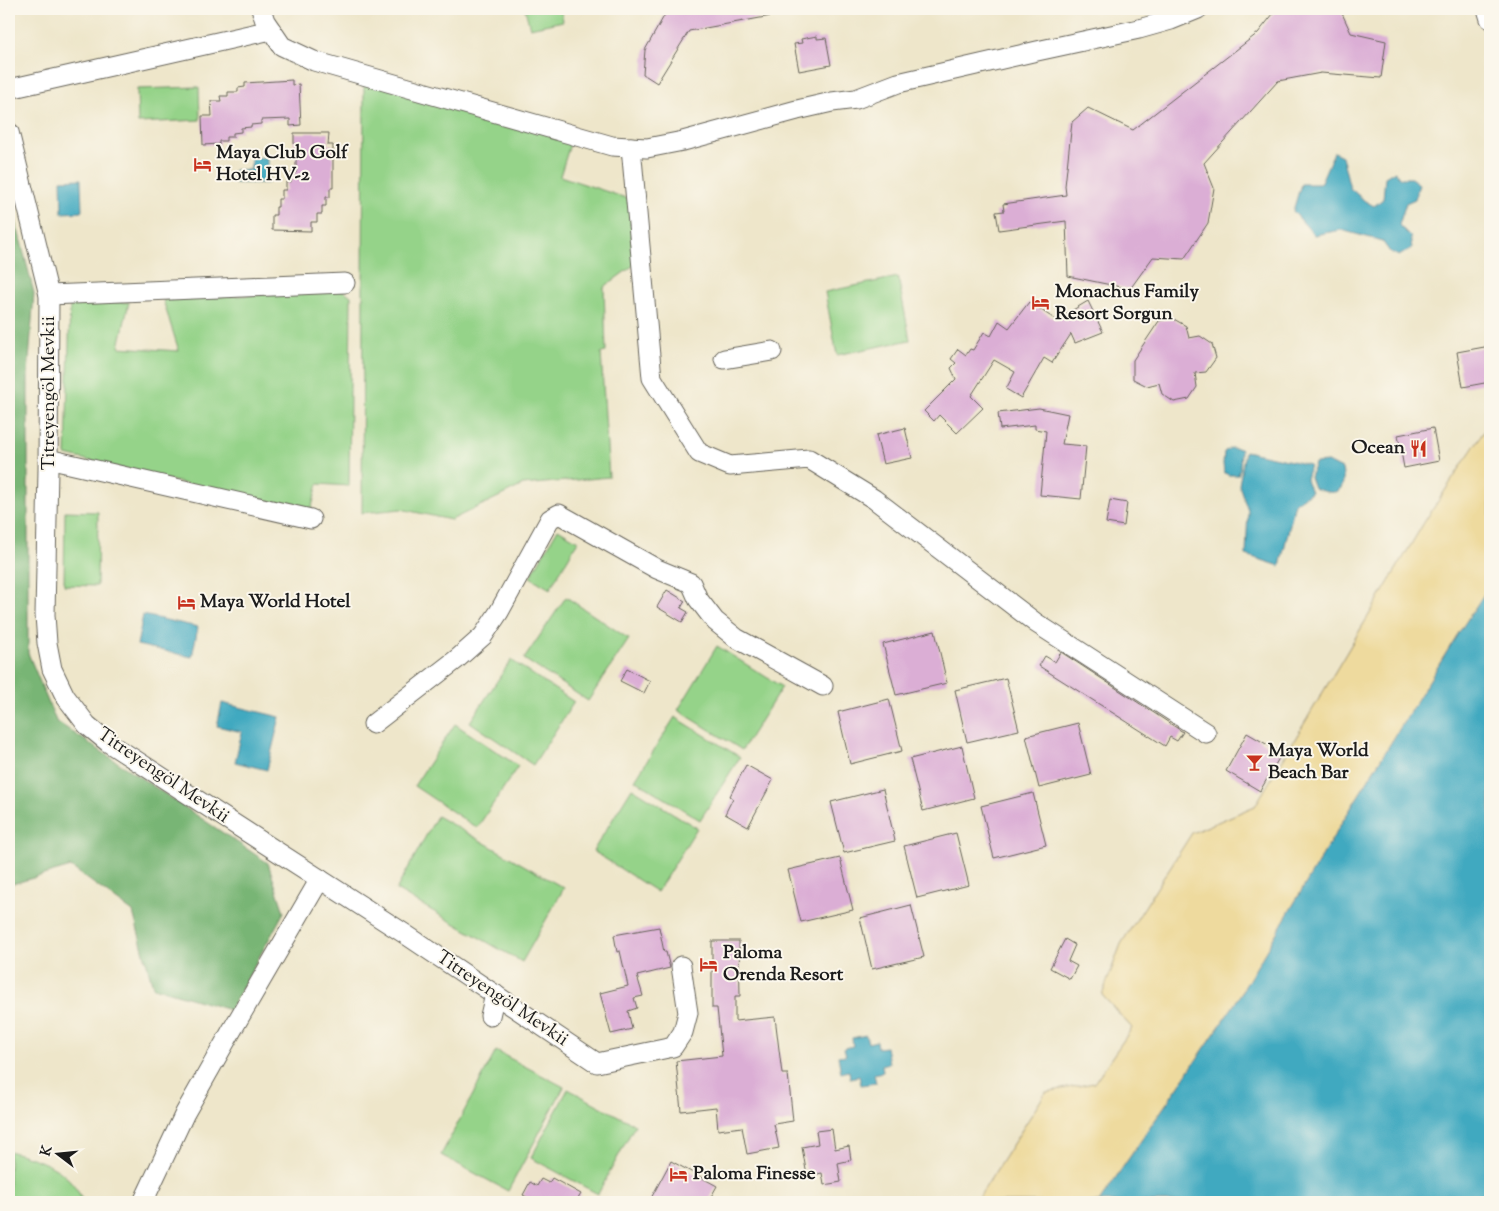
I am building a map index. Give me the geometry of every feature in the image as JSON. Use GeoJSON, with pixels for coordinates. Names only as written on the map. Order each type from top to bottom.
{"type":"FeatureCollection","features":[{"type":"Feature","properties":{"kind":"street"},"geometry":{"type":"LineString","coordinates":[[261,9],[265,21],[282,46],[314,61],[612,146],[647,148],[682,141],[806,108],[856,99],[898,83],[1157,24],[1198,9]]}},
{"type":"Feature","properties":{"kind":"street"},"geometry":{"type":"LineString","coordinates":[[1487,9],[1490,19]]}},
{"type":"Feature","properties":{"kind":"street"},"geometry":{"type":"LineString","coordinates":[[9,89],[271,30]]}},
{"type":"Feature","properties":{"kind":"street","name":"Titreyengöl Mevkii"},"geometry":{"type":"LineString","coordinates":[[9,132],[49,295],[45,615],[47,643],[52,669],[65,696],[88,725],[109,743],[320,879],[597,1063],[673,1047],[683,1032],[688,1013],[681,966]]}},
{"type":"Feature","properties":{"kind":"street"},"geometry":{"type":"LineString","coordinates":[[631,147],[652,378],[699,453],[730,466],[809,459],[874,499],[1036,623],[1206,733]]}},
{"type":"Feature","properties":{"kind":"street"},"geometry":{"type":"LineString","coordinates":[[49,295],[345,283]]}},
{"type":"Feature","properties":{"kind":"street"},"geometry":{"type":"LineString","coordinates":[[724,359],[772,350]]}},
{"type":"Feature","properties":{"kind":"street"},"geometry":{"type":"LineString","coordinates":[[48,459],[311,519]]}},
{"type":"Feature","properties":{"kind":"street"},"geometry":{"type":"LineString","coordinates":[[373,724],[457,659],[483,636],[499,612],[550,519],[559,514],[657,569],[691,583],[698,599],[715,620],[736,638],[824,686]]}},
{"type":"Feature","properties":{"kind":"street"},"geometry":{"type":"LineString","coordinates":[[143,1202],[185,1113],[320,879]]}},
{"type":"Feature","properties":{"kind":"street"},"geometry":{"type":"LineString","coordinates":[[490,1016],[495,994]]}},
{"type":"Feature","properties":{"kind":"green space"},"geometry":{"type":"Polygon","coordinates":[[[525,9],[561,9],[563,21],[530,28],[525,9]]]}},
{"type":"Feature","properties":{"kind":"green space"},"geometry":{"type":"Polygon","coordinates":[[[364,81],[571,141],[560,176],[629,199],[634,265],[604,287],[606,352],[601,353],[609,477],[523,485],[451,520],[401,509],[362,513],[364,81]]]}},
{"type":"Feature","properties":{"kind":"green space"},"geometry":{"type":"Polygon","coordinates":[[[199,87],[200,120],[138,123],[137,89],[199,87]]]}},
{"type":"Feature","properties":{"kind":"green space"},"geometry":{"type":"Polygon","coordinates":[[[9,194],[34,293],[28,375],[28,653],[56,721],[268,863],[284,912],[230,1010],[153,987],[133,912],[71,867],[9,885],[9,194]]]}},
{"type":"Feature","properties":{"kind":"green space"},"geometry":{"type":"Polygon","coordinates":[[[898,277],[910,340],[837,355],[825,292],[898,277]]]}},
{"type":"Feature","properties":{"kind":"green space"},"geometry":{"type":"Polygon","coordinates":[[[343,290],[351,296],[349,486],[318,484],[310,514],[66,455],[70,303],[129,302],[119,347],[179,351],[163,300],[343,290]]]}},
{"type":"Feature","properties":{"kind":"green space"},"geometry":{"type":"Polygon","coordinates":[[[65,511],[98,512],[97,586],[64,585],[65,511]]]}},
{"type":"Feature","properties":{"kind":"green space"},"geometry":{"type":"Polygon","coordinates":[[[558,529],[578,541],[550,589],[530,577],[558,529]]]}},
{"type":"Feature","properties":{"kind":"green space"},"geometry":{"type":"Polygon","coordinates":[[[566,597],[629,639],[588,701],[524,659],[566,597]]]}},
{"type":"Feature","properties":{"kind":"green space"},"geometry":{"type":"Polygon","coordinates":[[[717,646],[782,687],[742,750],[678,710],[717,646]]]}},
{"type":"Feature","properties":{"kind":"green space"},"geometry":{"type":"Polygon","coordinates":[[[511,660],[574,702],[533,765],[470,722],[511,660]]]}},
{"type":"Feature","properties":{"kind":"green space"},"geometry":{"type":"Polygon","coordinates":[[[675,717],[740,757],[700,820],[635,780],[675,717]]]}},
{"type":"Feature","properties":{"kind":"green space"},"geometry":{"type":"Polygon","coordinates":[[[455,724],[518,766],[477,828],[414,786],[455,724]]]}},
{"type":"Feature","properties":{"kind":"green space"},"geometry":{"type":"Polygon","coordinates":[[[632,788],[697,828],[657,892],[593,851],[632,788]]]}},
{"type":"Feature","properties":{"kind":"green space"},"geometry":{"type":"Polygon","coordinates":[[[437,816],[564,888],[522,962],[396,890],[437,816]]]}},
{"type":"Feature","properties":{"kind":"green space"},"geometry":{"type":"Polygon","coordinates":[[[496,1051],[564,1087],[508,1191],[441,1155],[496,1051]]]}},
{"type":"Feature","properties":{"kind":"green space"},"geometry":{"type":"Polygon","coordinates":[[[568,1089],[635,1125],[598,1194],[531,1158],[568,1089]]]}},
{"type":"Feature","properties":{"kind":"green space"},"geometry":{"type":"Polygon","coordinates":[[[9,1151],[43,1162],[62,1173],[77,1190],[83,1202],[9,1202],[9,1151]]]}},
{"type":"Feature","properties":{"kind":"sand"},"geometry":{"type":"Polygon","coordinates":[[[1490,422],[1490,585],[1341,824],[1234,1005],[1099,1202],[976,1202],[1046,1092],[1094,1083],[1132,1028],[1102,995],[1121,944],[1192,833],[1255,806],[1425,521],[1490,422]]]}},
{"type":"Feature","properties":{"kind":"water"},"geometry":{"type":"Polygon","coordinates":[[[1334,152],[1342,156],[1350,188],[1374,206],[1383,199],[1385,177],[1395,171],[1400,178],[1411,178],[1419,184],[1415,199],[1406,203],[1399,225],[1410,236],[1412,248],[1399,256],[1390,252],[1382,241],[1341,230],[1314,235],[1293,211],[1301,184],[1320,184],[1334,152]]]}},
{"type":"Feature","properties":{"kind":"water"},"geometry":{"type":"Polygon","coordinates":[[[251,157],[268,158],[268,183],[234,183],[234,170],[251,170],[251,157]]]}},
{"type":"Feature","properties":{"kind":"water"},"geometry":{"type":"Polygon","coordinates":[[[81,179],[82,212],[62,213],[61,180],[81,179]]]}},
{"type":"Feature","properties":{"kind":"water"},"geometry":{"type":"Polygon","coordinates":[[[1230,448],[1241,449],[1238,475],[1228,475],[1224,472],[1224,452],[1230,448]]]}},
{"type":"Feature","properties":{"kind":"water"},"geometry":{"type":"Polygon","coordinates":[[[1245,451],[1310,465],[1306,479],[1311,492],[1295,503],[1280,566],[1246,555],[1248,511],[1239,485],[1245,451]]]}},
{"type":"Feature","properties":{"kind":"water"},"geometry":{"type":"Polygon","coordinates":[[[1328,462],[1342,469],[1343,484],[1338,491],[1328,492],[1314,488],[1310,477],[1315,463],[1328,462]]]}},
{"type":"Feature","properties":{"kind":"water"},"geometry":{"type":"Polygon","coordinates":[[[1490,585],[1490,1202],[1099,1202],[1234,1005],[1341,824],[1490,585]]]}},
{"type":"Feature","properties":{"kind":"water"},"geometry":{"type":"Polygon","coordinates":[[[143,615],[198,627],[192,657],[137,645],[143,615]]]}},
{"type":"Feature","properties":{"kind":"water"},"geometry":{"type":"Polygon","coordinates":[[[222,703],[280,717],[267,770],[235,762],[242,732],[217,726],[222,703]]]}},
{"type":"Feature","properties":{"kind":"water"},"geometry":{"type":"Polygon","coordinates":[[[866,1035],[868,1043],[877,1041],[878,1048],[886,1047],[889,1063],[882,1065],[883,1072],[874,1074],[876,1083],[861,1085],[859,1076],[850,1078],[849,1071],[841,1073],[838,1056],[846,1055],[844,1048],[853,1046],[852,1038],[866,1035]]]}},
{"type":"Feature","properties":{"kind":"building"},"geometry":{"type":"Polygon","coordinates":[[[668,9],[781,9],[782,14],[689,31],[657,83],[643,74],[645,50],[668,9]]]}},
{"type":"Feature","properties":{"kind":"building"},"geometry":{"type":"Polygon","coordinates":[[[1277,9],[1340,9],[1351,33],[1386,41],[1381,78],[1321,73],[1278,81],[1204,163],[1214,188],[1208,223],[1184,259],[1153,257],[1130,289],[1068,276],[1066,221],[999,230],[996,212],[1004,211],[1003,204],[1066,195],[1065,186],[1072,122],[1088,108],[1133,130],[1258,33],[1277,9]]]}},
{"type":"Feature","properties":{"kind":"building"},"geometry":{"type":"Polygon","coordinates":[[[817,36],[817,39],[826,38],[831,65],[799,71],[794,44],[802,43],[801,39],[817,36]]]}},
{"type":"Feature","properties":{"kind":"building"},"geometry":{"type":"Polygon","coordinates":[[[292,80],[292,85],[299,84],[301,125],[290,126],[290,119],[261,120],[261,124],[241,128],[241,132],[233,133],[233,137],[226,137],[226,141],[219,141],[219,144],[203,145],[202,116],[212,116],[211,101],[221,101],[220,96],[228,96],[228,92],[238,92],[238,88],[245,87],[245,83],[292,80]]]}},
{"type":"Feature","properties":{"kind":"building"},"geometry":{"type":"Polygon","coordinates":[[[294,133],[329,133],[328,145],[333,145],[333,188],[330,188],[330,197],[326,197],[326,206],[322,206],[322,214],[317,214],[317,222],[311,222],[311,231],[272,230],[272,215],[276,215],[278,199],[282,199],[282,190],[286,190],[286,182],[291,182],[291,173],[296,173],[294,133]]]}},
{"type":"Feature","properties":{"kind":"building"},"geometry":{"type":"Polygon","coordinates":[[[1088,301],[1103,332],[1075,343],[1071,334],[1052,363],[1044,358],[1021,398],[1006,389],[1015,372],[994,360],[971,396],[983,408],[957,433],[939,415],[934,421],[924,411],[956,379],[951,368],[956,363],[951,359],[958,349],[966,355],[970,349],[973,350],[984,332],[991,336],[999,321],[1009,328],[1029,302],[1056,320],[1088,301]]]}},
{"type":"Feature","properties":{"kind":"building"},"geometry":{"type":"Polygon","coordinates":[[[1172,318],[1186,326],[1189,338],[1200,336],[1212,344],[1216,358],[1206,372],[1195,373],[1197,387],[1189,399],[1174,402],[1162,394],[1159,383],[1147,386],[1133,379],[1133,360],[1159,321],[1172,318]]]}},
{"type":"Feature","properties":{"kind":"building"},"geometry":{"type":"Polygon","coordinates":[[[1490,346],[1490,382],[1463,387],[1457,352],[1490,346]]]}},
{"type":"Feature","properties":{"kind":"building"},"geometry":{"type":"Polygon","coordinates":[[[1039,408],[1068,414],[1062,444],[1086,446],[1081,499],[1040,495],[1046,431],[1035,429],[1035,425],[1000,429],[998,413],[1039,408]]]}},
{"type":"Feature","properties":{"kind":"building"},"geometry":{"type":"Polygon","coordinates":[[[905,428],[912,458],[883,464],[876,435],[905,428]]]}},
{"type":"Feature","properties":{"kind":"building","name":"Ocean"},"geometry":{"type":"Polygon","coordinates":[[[1433,428],[1439,461],[1404,468],[1398,435],[1433,428]]]}},
{"type":"Feature","properties":{"kind":"building"},"geometry":{"type":"Polygon","coordinates":[[[1110,500],[1127,503],[1124,526],[1106,523],[1110,500]]]}},
{"type":"Feature","properties":{"kind":"building"},"geometry":{"type":"Polygon","coordinates":[[[667,590],[685,601],[681,608],[688,612],[682,622],[657,607],[667,590]]]}},
{"type":"Feature","properties":{"kind":"building"},"geometry":{"type":"Polygon","coordinates":[[[935,631],[947,683],[896,695],[883,644],[935,631]]]}},
{"type":"Feature","properties":{"kind":"building"},"geometry":{"type":"Polygon","coordinates":[[[1061,652],[1183,732],[1177,741],[1170,737],[1165,746],[1039,666],[1045,656],[1055,662],[1061,652]]]}},
{"type":"Feature","properties":{"kind":"building"},"geometry":{"type":"Polygon","coordinates":[[[627,669],[650,681],[644,693],[620,681],[627,669]]]}},
{"type":"Feature","properties":{"kind":"building"},"geometry":{"type":"Polygon","coordinates":[[[1006,678],[1019,730],[967,742],[955,690],[1006,678]]]}},
{"type":"Feature","properties":{"kind":"building"},"geometry":{"type":"Polygon","coordinates":[[[889,699],[902,751],[850,764],[838,712],[889,699]]]}},
{"type":"Feature","properties":{"kind":"building"},"geometry":{"type":"Polygon","coordinates":[[[1078,723],[1091,775],[1039,788],[1026,736],[1078,723]]]}},
{"type":"Feature","properties":{"kind":"building","name":"Maya World Beach Bar"},"geometry":{"type":"Polygon","coordinates":[[[1247,733],[1282,753],[1260,791],[1226,771],[1247,733]]]}},
{"type":"Feature","properties":{"kind":"building"},"geometry":{"type":"Polygon","coordinates":[[[962,746],[974,798],[923,811],[910,759],[962,746]]]}},
{"type":"Feature","properties":{"kind":"building"},"geometry":{"type":"Polygon","coordinates":[[[746,765],[773,780],[748,827],[725,814],[733,798],[730,796],[746,765]]]}},
{"type":"Feature","properties":{"kind":"building"},"geometry":{"type":"Polygon","coordinates":[[[883,789],[895,841],[844,853],[831,802],[883,789]]]}},
{"type":"Feature","properties":{"kind":"building"},"geometry":{"type":"Polygon","coordinates":[[[1033,793],[1046,845],[994,858],[981,806],[1033,793]]]}},
{"type":"Feature","properties":{"kind":"building"},"geometry":{"type":"Polygon","coordinates":[[[956,833],[969,885],[917,898],[904,846],[956,833]]]}},
{"type":"Feature","properties":{"kind":"building"},"geometry":{"type":"Polygon","coordinates":[[[840,858],[853,910],[801,922],[788,870],[840,858]]]}},
{"type":"Feature","properties":{"kind":"building"},"geometry":{"type":"Polygon","coordinates":[[[911,905],[924,957],[872,969],[860,918],[911,905]]]}},
{"type":"Feature","properties":{"kind":"building"},"geometry":{"type":"Polygon","coordinates":[[[659,927],[664,952],[666,952],[670,968],[637,976],[643,996],[634,998],[637,1008],[628,1011],[632,1029],[611,1034],[600,993],[628,986],[620,951],[617,952],[614,935],[659,927]]]}},
{"type":"Feature","properties":{"kind":"building"},"geometry":{"type":"Polygon","coordinates":[[[1065,939],[1075,945],[1068,961],[1077,966],[1070,979],[1050,968],[1065,939]]]}},
{"type":"Feature","properties":{"kind":"building"},"geometry":{"type":"Polygon","coordinates":[[[712,941],[739,941],[740,996],[735,996],[735,1021],[775,1017],[782,1074],[788,1074],[793,1121],[774,1124],[779,1148],[747,1154],[742,1127],[718,1130],[716,1107],[681,1111],[676,1061],[722,1056],[717,1008],[712,1008],[712,941]]]}},
{"type":"Feature","properties":{"kind":"building"},"geometry":{"type":"Polygon","coordinates":[[[832,1129],[835,1149],[849,1146],[851,1160],[838,1163],[841,1182],[824,1185],[822,1173],[807,1176],[802,1147],[818,1144],[816,1131],[832,1129]]]}},
{"type":"Feature","properties":{"kind":"building","name":"Paloma Finesse"},"geometry":{"type":"Polygon","coordinates":[[[671,1161],[717,1186],[708,1202],[649,1202],[671,1161]]]}},
{"type":"Feature","properties":{"kind":"building"},"geometry":{"type":"Polygon","coordinates":[[[552,1178],[581,1194],[576,1202],[528,1202],[530,1199],[523,1195],[530,1182],[537,1186],[541,1179],[549,1183],[552,1178]]]}},
{"type":"Feature","properties":{"kind":"place","name":"Maya Club Golf Hotel HV-2"},"geometry":{"type":"Point","coordinates":[202,164]}},
{"type":"Feature","properties":{"kind":"place","name":"Monachus Family Resort Sorgun"},"geometry":{"type":"Point","coordinates":[1041,303]}},
{"type":"Feature","properties":{"kind":"place","name":"Ocean"},"geometry":{"type":"Point","coordinates":[1419,448]}},
{"type":"Feature","properties":{"kind":"place","name":"Maya World Hotel"},"geometry":{"type":"Point","coordinates":[186,602]}},
{"type":"Feature","properties":{"kind":"place","name":"Maya World Beach Bar"},"geometry":{"type":"Point","coordinates":[1254,762]}},
{"type":"Feature","properties":{"kind":"place","name":"Paloma Orenda Resort"},"geometry":{"type":"Point","coordinates":[709,964]}},
{"type":"Feature","properties":{"kind":"place","name":"Paloma Finesse"},"geometry":{"type":"Point","coordinates":[679,1174]}}]}
